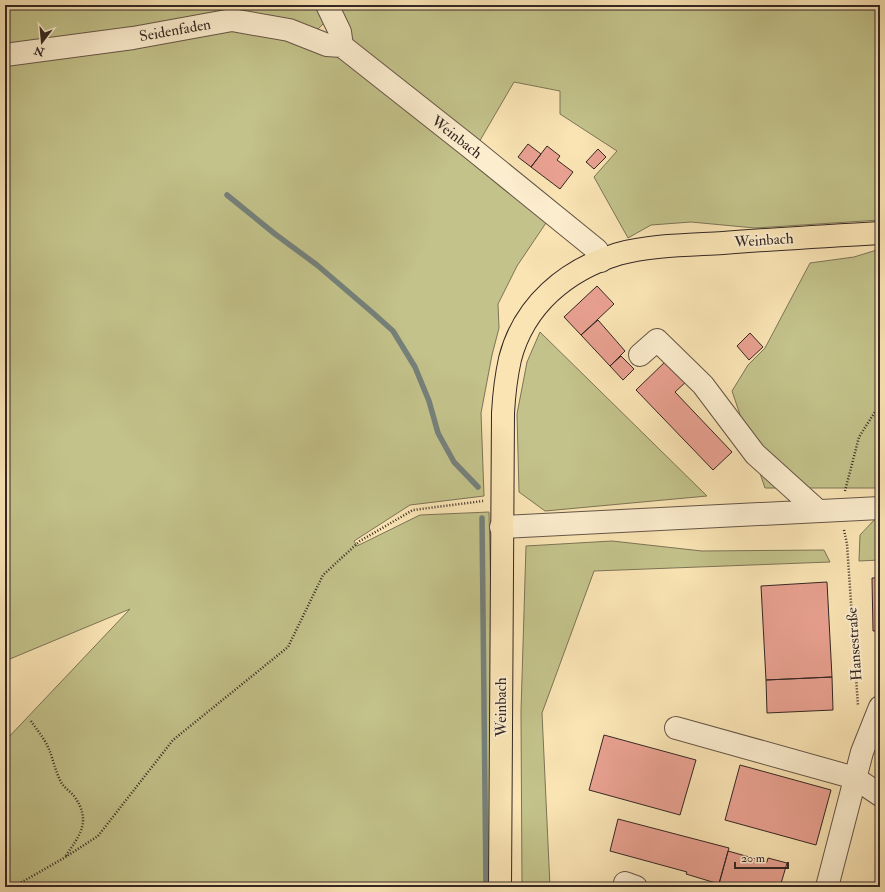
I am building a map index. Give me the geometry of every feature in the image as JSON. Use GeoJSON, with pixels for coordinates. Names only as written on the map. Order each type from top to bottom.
{"type":"FeatureCollection","features":[{"type":"Feature","properties":{"kind":"main road","name":"Weinbach"},"geometry":{"type":"LineString","coordinates":[[500,887],[501,527],[503,413],[510,358],[524,325],[532,312],[558,284],[581,270],[618,254],[668,246],[880,233]]}},
{"type":"Feature","properties":{"kind":"street"},"geometry":{"type":"LineString","coordinates":[[327,5],[340,32],[342,46]]}},
{"type":"Feature","properties":{"kind":"street","name":"Seidenfaden"},"geometry":{"type":"LineString","coordinates":[[5,55],[132,38],[232,20],[289,30],[327,45],[342,46]]}},
{"type":"Feature","properties":{"kind":"street","name":"Weinbach"},"geometry":{"type":"LineString","coordinates":[[342,46],[597,250],[601,261]]}},
{"type":"Feature","properties":{"kind":"street"},"geometry":{"type":"LineString","coordinates":[[640,354],[657,340],[703,385],[756,454],[817,510]]}},
{"type":"Feature","properties":{"kind":"street"},"geometry":{"type":"LineString","coordinates":[[501,527],[880,508]]}},
{"type":"Feature","properties":{"kind":"street"},"geometry":{"type":"LineString","coordinates":[[826,887],[862,752],[880,707]]}},
{"type":"Feature","properties":{"kind":"street"},"geometry":{"type":"LineString","coordinates":[[676,728],[855,778],[880,795]]}},
{"type":"Feature","properties":{"kind":"path"},"geometry":{"type":"LineString","coordinates":[[840,510],[859,437],[880,404]]}},
{"type":"Feature","properties":{"kind":"path"},"geometry":{"type":"LineString","coordinates":[[10,887],[22,882],[64,858],[98,836],[173,740],[288,647],[322,575],[360,541],[412,510],[502,499]]}},
{"type":"Feature","properties":{"kind":"path","name":"Hansestraße"},"geometry":{"type":"LineString","coordinates":[[840,510],[847,544],[859,714]]}},
{"type":"Feature","properties":{"kind":"path"},"geometry":{"type":"LineString","coordinates":[[32,721],[48,748],[62,784],[73,796],[83,812],[83,824],[78,839],[64,858]]}},
{"type":"Feature","properties":{"kind":"shaded area"},"geometry":{"type":"Polygon","coordinates":[[[5,5],[317,5],[325,22],[316,31],[293,24],[5,52],[5,5]]]}},
{"type":"Feature","properties":{"kind":"shaded area"},"geometry":{"type":"Polygon","coordinates":[[[336,5],[880,5],[880,220],[755,228],[691,222],[651,225],[628,238],[594,177],[617,151],[560,114],[560,91],[514,82],[475,149],[354,42],[336,5]]]}},
{"type":"Feature","properties":{"kind":"shaded area"},"geometry":{"type":"Polygon","coordinates":[[[234,24],[288,36],[339,58],[468,150],[548,220],[517,266],[498,304],[499,328],[492,355],[481,413],[484,496],[410,505],[354,541],[357,546],[420,515],[489,512],[495,765],[493,887],[12,887],[17,884],[5,887],[5,741],[130,609],[5,661],[5,62],[234,24]]]}},
{"type":"Feature","properties":{"kind":"shaded area"},"geometry":{"type":"Polygon","coordinates":[[[880,249],[880,488],[765,488],[732,391],[748,365],[765,348],[810,263],[854,257],[880,249]]]}},
{"type":"Feature","properties":{"kind":"shaded area"},"geometry":{"type":"Polygon","coordinates":[[[540,332],[707,496],[545,511],[519,492],[517,414],[527,362],[540,332]]]}},
{"type":"Feature","properties":{"kind":"shaded area"},"geometry":{"type":"Polygon","coordinates":[[[876,518],[880,518],[880,560],[859,561],[860,535],[876,518]]]}},
{"type":"Feature","properties":{"kind":"shaded area"},"geometry":{"type":"Polygon","coordinates":[[[612,541],[702,551],[824,550],[830,562],[594,571],[542,713],[550,887],[522,887],[521,711],[526,546],[612,541]]]}},
{"type":"Feature","properties":{"kind":"building"},"geometry":{"type":"Polygon","coordinates":[[[528,144],[541,154],[531,167],[518,157],[528,144]]]}},
{"type":"Feature","properties":{"kind":"building"},"geometry":{"type":"Polygon","coordinates":[[[547,146],[560,156],[557,160],[573,172],[560,189],[531,167],[547,146]]]}},
{"type":"Feature","properties":{"kind":"building"},"geometry":{"type":"Polygon","coordinates":[[[598,149],[606,157],[594,169],[586,162],[598,149]]]}},
{"type":"Feature","properties":{"kind":"building"},"geometry":{"type":"Polygon","coordinates":[[[597,286],[614,304],[581,335],[564,317],[597,286]]]}},
{"type":"Feature","properties":{"kind":"building"},"geometry":{"type":"Polygon","coordinates":[[[598,320],[625,351],[610,366],[581,335],[598,320]]]}},
{"type":"Feature","properties":{"kind":"building"},"geometry":{"type":"Polygon","coordinates":[[[750,333],[763,347],[749,360],[737,346],[750,333]]]}},
{"type":"Feature","properties":{"kind":"building"},"geometry":{"type":"Polygon","coordinates":[[[621,356],[634,369],[623,380],[610,366],[621,356]]]}},
{"type":"Feature","properties":{"kind":"building"},"geometry":{"type":"Polygon","coordinates":[[[668,359],[688,380],[675,392],[732,452],[713,470],[636,390],[668,359]]]}},
{"type":"Feature","properties":{"kind":"building"},"geometry":{"type":"Polygon","coordinates":[[[872,578],[880,578],[880,631],[873,631],[872,578]]]}},
{"type":"Feature","properties":{"kind":"building"},"geometry":{"type":"Polygon","coordinates":[[[827,582],[832,677],[766,680],[761,586],[827,582]]]}},
{"type":"Feature","properties":{"kind":"building"},"geometry":{"type":"Polygon","coordinates":[[[832,677],[833,710],[767,713],[766,680],[832,677]]]}},
{"type":"Feature","properties":{"kind":"building"},"geometry":{"type":"Polygon","coordinates":[[[604,735],[696,760],[680,815],[589,790],[604,735]]]}},
{"type":"Feature","properties":{"kind":"building"},"geometry":{"type":"Polygon","coordinates":[[[740,765],[831,790],[816,845],[725,820],[740,765]]]}},
{"type":"Feature","properties":{"kind":"building"},"geometry":{"type":"Polygon","coordinates":[[[618,819],[729,848],[719,884],[686,874],[687,872],[610,851],[618,819]]]}},
{"type":"Feature","properties":{"kind":"building"},"geometry":{"type":"Polygon","coordinates":[[[728,851],[767,862],[768,858],[787,863],[780,887],[718,887],[728,851]]]}},
{"type":"Feature","properties":{"kind":"waterway"},"geometry":{"type":"LineString","coordinates":[[227,195],[275,234],[317,265],[393,331],[415,367],[429,401],[438,433],[454,462],[478,487]]}},
{"type":"Feature","properties":{"kind":"waterway"},"geometry":{"type":"LineString","coordinates":[[482,518],[486,887]]}}]}
